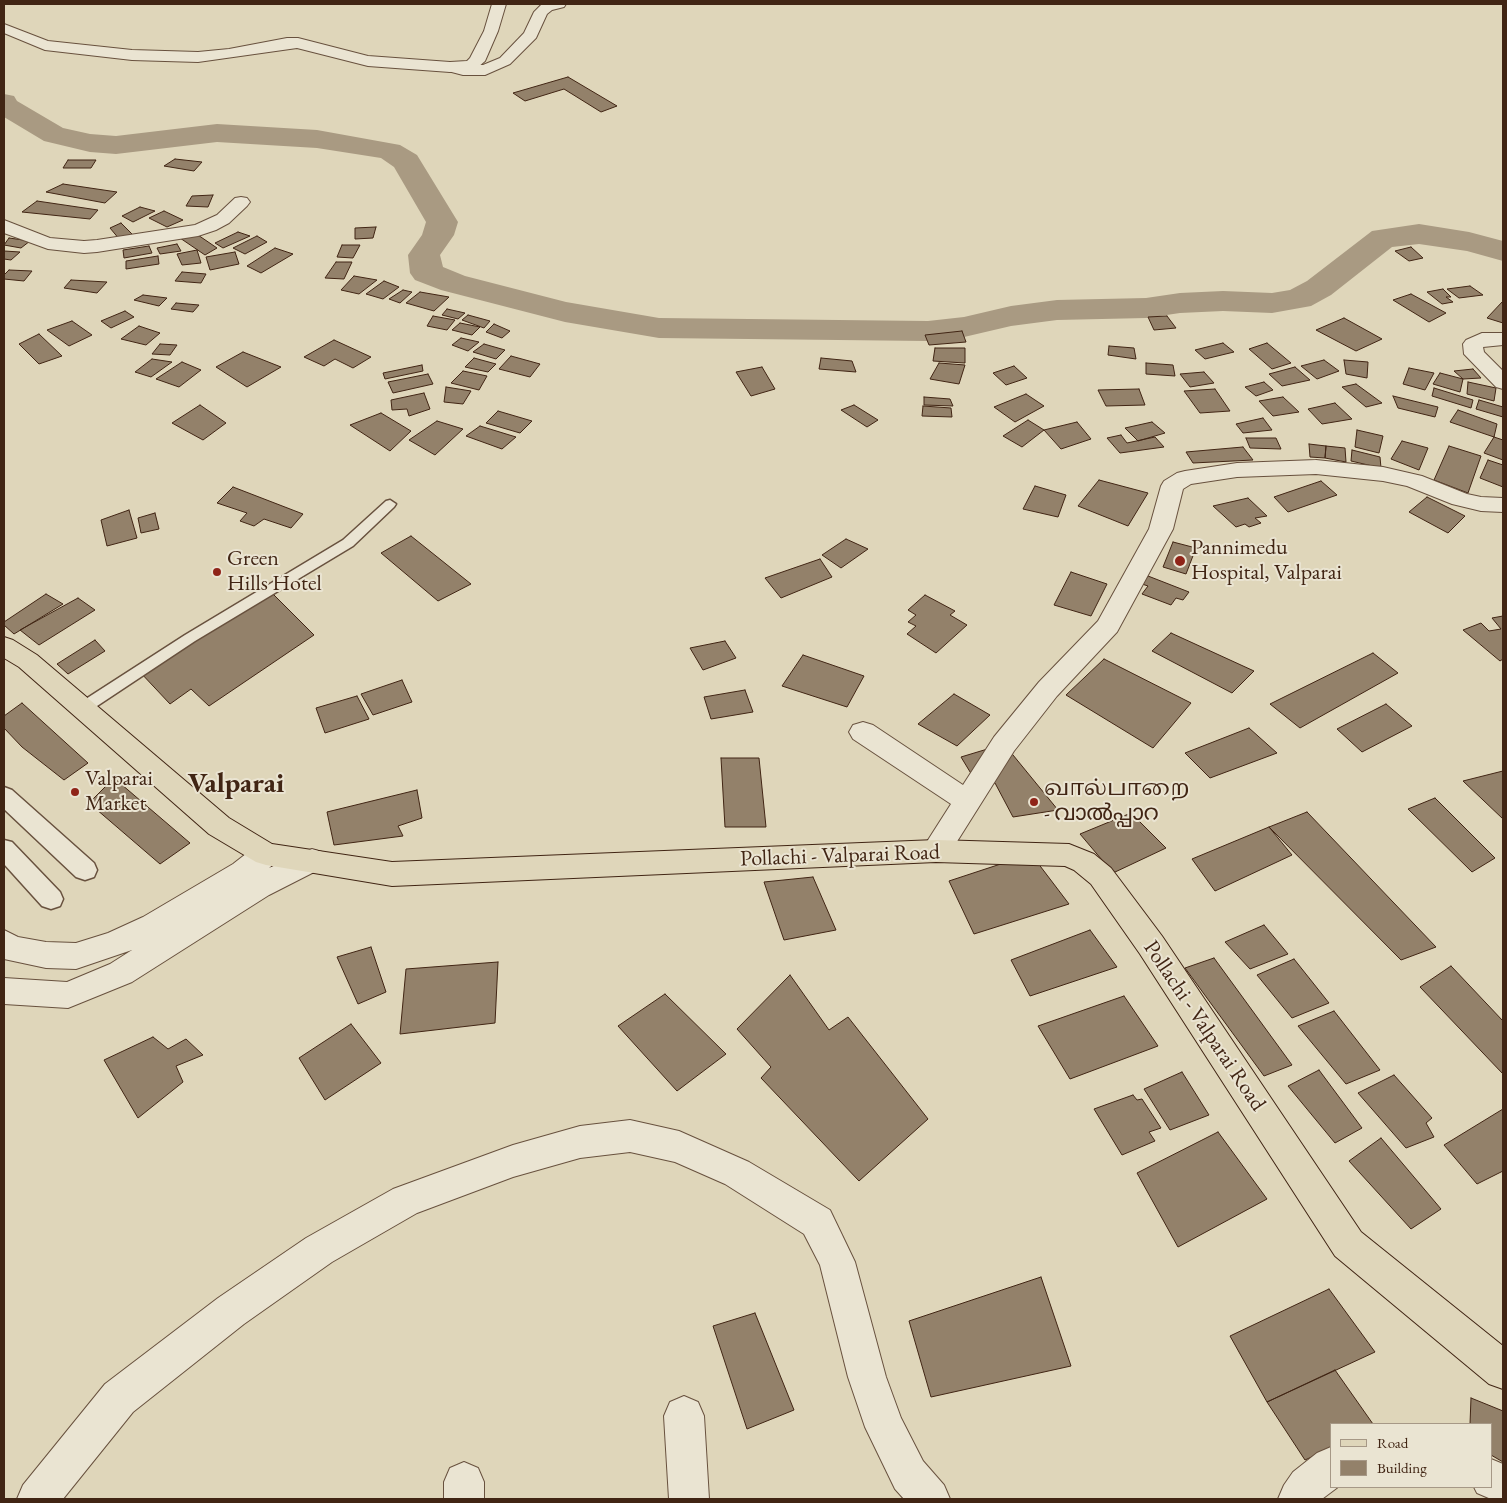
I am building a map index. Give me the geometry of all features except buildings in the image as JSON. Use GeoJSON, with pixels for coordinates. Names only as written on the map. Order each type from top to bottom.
{"type":"FeatureCollection","features":[{"type":"Feature","properties":{"kind":"main road","name":"Pollachi - Valparai Road"},"geometry":{"type":"LineString","coordinates":[[4,646],[28,661],[219,826],[266,854],[392,874],[936,851],[1068,855],[1084,862],[1101,876],[1151,945],[1348,1244],[1503,1370]]}},
{"type":"Feature","properties":{"kind":"street"},"geometry":{"type":"LineString","coordinates":[[450,67],[478,61],[491,31],[499,4]]}},
{"type":"Feature","properties":{"kind":"street"},"geometry":{"type":"LineString","coordinates":[[4,28],[45,45],[132,55],[198,57],[229,54],[287,43],[309,46],[368,61],[450,67],[463,70],[485,70],[505,61],[531,35],[541,12],[547,7],[558,4]]}},
{"type":"Feature","properties":{"kind":"street"},"geometry":{"type":"LineString","coordinates":[[4,226],[48,243],[84,247],[97,246],[143,240],[204,228],[222,219],[240,202]]}},
{"type":"Feature","properties":{"kind":"street"},"geometry":{"type":"LineString","coordinates":[[1503,339],[1482,339],[1473,344],[1474,354],[1503,383]]}},
{"type":"Feature","properties":{"kind":"street"},"geometry":{"type":"LineString","coordinates":[[936,851],[1004,744],[1048,689],[1108,626],[1161,529],[1172,486],[1185,478],[1237,470],[1316,467],[1383,474],[1414,481],[1460,499],[1481,504],[1503,505]]}},
{"type":"Feature","properties":{"kind":"street"},"geometry":{"type":"LineString","coordinates":[[863,732],[967,801]]}},
{"type":"Feature","properties":{"kind":"street"},"geometry":{"type":"LineString","coordinates":[[4,796],[85,870]]}},
{"type":"Feature","properties":{"kind":"street"},"geometry":{"type":"LineString","coordinates":[[4,849],[51,899]]}},
{"type":"Feature","properties":{"kind":"street"},"geometry":{"type":"LineString","coordinates":[[4,943],[9,948],[46,955],[76,956],[117,944],[154,926],[243,872],[266,854]]}},
{"type":"Feature","properties":{"kind":"street"},"geometry":{"type":"LineString","coordinates":[[4,991],[68,995],[120,973],[258,887],[312,860]]}},
{"type":"Feature","properties":{"kind":"street"},"geometry":{"type":"LineString","coordinates":[[37,1499],[119,1398],[231,1311],[319,1250],[405,1201],[513,1160],[580,1142],[630,1136],[680,1147],[737,1173],[818,1222],[837,1262],[867,1377],[885,1427],[909,1475],[930,1499]]}},
{"type":"Feature","properties":{"kind":"street"},"geometry":{"type":"LineString","coordinates":[[684,1416],[690,1499]]}},
{"type":"Feature","properties":{"kind":"street"},"geometry":{"type":"LineString","coordinates":[[1298,1499],[1307,1486],[1330,1468]]}},
{"type":"Feature","properties":{"kind":"lane"},"geometry":{"type":"LineString","coordinates":[[83,708],[190,638],[348,543],[390,504]]}},
{"type":"Feature","properties":{"kind":"waterway"},"geometry":{"type":"LineString","coordinates":[[4,102],[6,106],[54,135],[90,143],[116,145],[217,133],[317,139],[390,151],[406,161],[442,222],[438,235],[424,255],[427,273],[453,283],[565,312],[659,328],[928,331],[964,327],[1011,316],[1057,310],[1146,308],[1180,303],[1223,301],[1272,303],[1299,299],[1319,288],[1383,238],[1419,234],[1469,242],[1503,251]]}},
{"type":"Feature","properties":{"kind":"place","name":"Pannimedu Hospital, Valparai"},"geometry":{"type":"Point","coordinates":[1180,561]}},
{"type":"Feature","properties":{"kind":"place","name":"Green Hills Hotel"},"geometry":{"type":"Point","coordinates":[217,572]}},
{"type":"Feature","properties":{"kind":"place","name":"Valparai Market"},"geometry":{"type":"Point","coordinates":[75,792]}},
{"type":"Feature","properties":{"kind":"place","name":"வால்பாறை - വാൽപ്പാറ"},"geometry":{"type":"Point","coordinates":[1034,802]}},
{"type":"Feature","properties":{"kind":"district","name":"Valparai"},"geometry":{"type":"Point","coordinates":[236,784]}}]}
